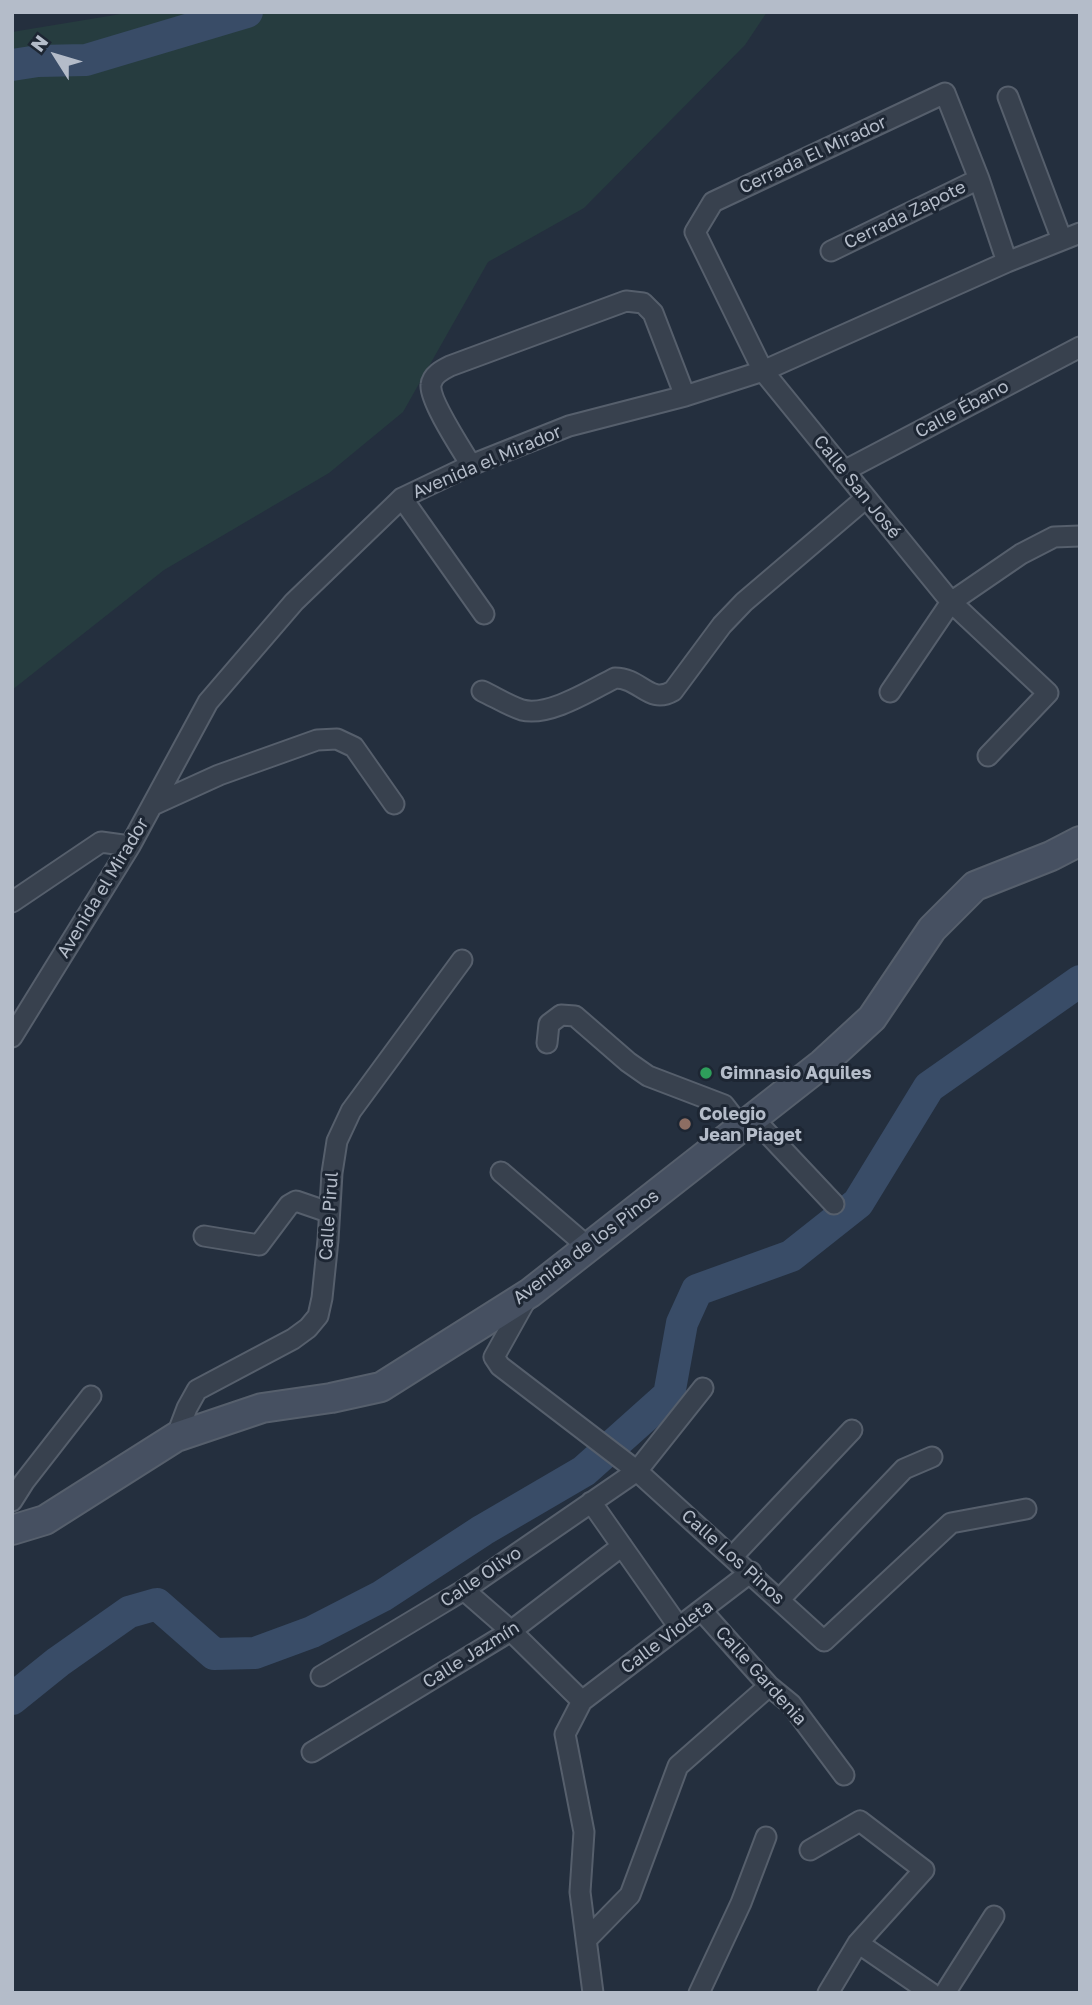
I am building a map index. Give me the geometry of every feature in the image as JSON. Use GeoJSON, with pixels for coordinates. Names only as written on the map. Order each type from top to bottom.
{"type":"FeatureCollection","features":[{"type":"Feature","properties":{"kind":"street","name":"Cerrada El Mirador"},"geometry":{"type":"LineString","coordinates":[[695,232],[713,202],[945,93],[979,179]]}},
{"type":"Feature","properties":{"kind":"street"},"geometry":{"type":"LineString","coordinates":[[1008,97],[1071,236]]}},
{"type":"Feature","properties":{"kind":"street","name":"Cerrada Zapote"},"geometry":{"type":"LineString","coordinates":[[831,251],[979,179]]}},
{"type":"Feature","properties":{"kind":"street"},"geometry":{"type":"LineString","coordinates":[[979,179],[1007,262]]}},
{"type":"Feature","properties":{"kind":"street","name":"Calle San José"},"geometry":{"type":"LineString","coordinates":[[695,232],[763,371],[951,603],[1048,693],[988,756]]}},
{"type":"Feature","properties":{"kind":"street","name":"Avenida el Mirador"},"geometry":{"type":"LineString","coordinates":[[12,1037],[130,846],[208,702],[294,602],[402,498],[471,465],[569,426],[685,396],[763,371],[1071,236]]}},
{"type":"Feature","properties":{"kind":"street"},"geometry":{"type":"LineString","coordinates":[[471,465],[433,398],[431,385],[435,375],[450,366],[626,301],[643,303],[653,313],[685,396]]}},
{"type":"Feature","properties":{"kind":"street","name":"Calle Ébano"},"geometry":{"type":"LineString","coordinates":[[844,471],[1080,347]]}},
{"type":"Feature","properties":{"kind":"street"},"geometry":{"type":"LineString","coordinates":[[402,498],[484,614]]}},
{"type":"Feature","properties":{"kind":"street"},"geometry":{"type":"LineString","coordinates":[[482,691],[522,710],[537,712],[550,709],[615,678],[624,678],[656,696],[673,691],[722,625],[744,602],[866,498]]}},
{"type":"Feature","properties":{"kind":"street"},"geometry":{"type":"LineString","coordinates":[[890,692],[951,603],[1021,554],[1054,537],[1080,536]]}},
{"type":"Feature","properties":{"kind":"street"},"geometry":{"type":"LineString","coordinates":[[153,805],[219,775],[317,740],[337,739],[354,747],[394,804]]}},
{"type":"Feature","properties":{"kind":"street","name":"Avenida de los Pinos"},"geometry":{"type":"LineString","coordinates":[[13,1527],[45,1520],[176,1437],[262,1408],[331,1398],[381,1387],[530,1293],[822,1064],[872,1018],[932,929],[975,886],[1051,856],[1080,841]]}},
{"type":"Feature","properties":{"kind":"street"},"geometry":{"type":"LineString","coordinates":[[12,902],[101,842],[130,846]]}},
{"type":"Feature","properties":{"kind":"street","name":"Calle Pirul"},"geometry":{"type":"LineString","coordinates":[[176,1437],[197,1391],[293,1339],[318,1316],[337,1142],[351,1111],[463,960]]}},
{"type":"Feature","properties":{"kind":"street"},"geometry":{"type":"LineString","coordinates":[[547,1044],[549,1024],[561,1015],[575,1016],[648,1076],[724,1105],[747,1122],[834,1204]]}},
{"type":"Feature","properties":{"kind":"street"},"geometry":{"type":"LineString","coordinates":[[501,1171],[588,1247]]}},
{"type":"Feature","properties":{"kind":"street"},"geometry":{"type":"LineString","coordinates":[[204,1236],[259,1245],[289,1205],[296,1201],[328,1212]]}},
{"type":"Feature","properties":{"kind":"street","name":"Calle Los Pinos"},"geometry":{"type":"LineString","coordinates":[[530,1293],[494,1357],[499,1366],[639,1473],[824,1641],[951,1523],[1026,1508]]}},
{"type":"Feature","properties":{"kind":"street","name":"Calle Olivo"},"geometry":{"type":"LineString","coordinates":[[321,1676],[464,1590],[591,1502],[639,1473],[703,1388]]}},
{"type":"Feature","properties":{"kind":"street"},"geometry":{"type":"LineString","coordinates":[[12,1501],[90,1396]]}},
{"type":"Feature","properties":{"kind":"street"},"geometry":{"type":"LineString","coordinates":[[733,1556],[852,1430]]}},
{"type":"Feature","properties":{"kind":"street"},"geometry":{"type":"LineString","coordinates":[[780,1599],[904,1469],[932,1457]]}},
{"type":"Feature","properties":{"kind":"street"},"geometry":{"type":"LineString","coordinates":[[591,1502],[678,1626]]}},
{"type":"Feature","properties":{"kind":"street","name":"Calle Jazmín"},"geometry":{"type":"LineString","coordinates":[[312,1752],[511,1631],[622,1546]]}},
{"type":"Feature","properties":{"kind":"street","name":"Calle Violeta"},"geometry":{"type":"LineString","coordinates":[[582,1701],[751,1572]]}},
{"type":"Feature","properties":{"kind":"street"},"geometry":{"type":"LineString","coordinates":[[464,1590],[511,1631],[582,1701],[565,1734],[584,1832],[580,1892],[593,1993]]}},
{"type":"Feature","properties":{"kind":"street","name":"Calle Gardenia"},"geometry":{"type":"LineString","coordinates":[[702,1611],[769,1686],[791,1704],[844,1775]]}},
{"type":"Feature","properties":{"kind":"street"},"geometry":{"type":"LineString","coordinates":[[587,1940],[629,1895],[678,1766],[769,1686]]}},
{"type":"Feature","properties":{"kind":"street"},"geometry":{"type":"LineString","coordinates":[[810,1850],[860,1821],[924,1870],[858,1943],[828,1993]]}},
{"type":"Feature","properties":{"kind":"street"},"geometry":{"type":"LineString","coordinates":[[699,1993],[741,1903],[766,1837]]}},
{"type":"Feature","properties":{"kind":"street"},"geometry":{"type":"LineString","coordinates":[[945,1993],[994,1916]]}},
{"type":"Feature","properties":{"kind":"street"},"geometry":{"type":"LineString","coordinates":[[858,1943],[931,1993]]}},
{"type":"Feature","properties":{"kind":"green space"},"geometry":{"type":"Polygon","coordinates":[[[133,12],[767,12],[745,45],[584,208],[488,262],[403,412],[329,473],[164,570],[12,690],[12,32],[133,12]]]}},
{"type":"Feature","properties":{"kind":"waterway"},"geometry":{"type":"LineString","coordinates":[[12,65],[38,61],[86,60],[247,12]]}},
{"type":"Feature","properties":{"kind":"waterway"},"geometry":{"type":"LineString","coordinates":[[12,1699],[58,1662],[129,1612],[157,1604],[214,1654],[255,1653],[312,1632],[382,1596],[483,1530],[584,1471],[669,1395],[682,1323],[697,1290],[791,1256],[858,1203],[929,1087],[1080,981]]}},
{"type":"Feature","properties":{"kind":"place","name":"Gimnasio Aquiles"},"geometry":{"type":"Point","coordinates":[706,1073]}},
{"type":"Feature","properties":{"kind":"place","name":"Colegio Jean Piaget"},"geometry":{"type":"Point","coordinates":[685,1124]}}]}
